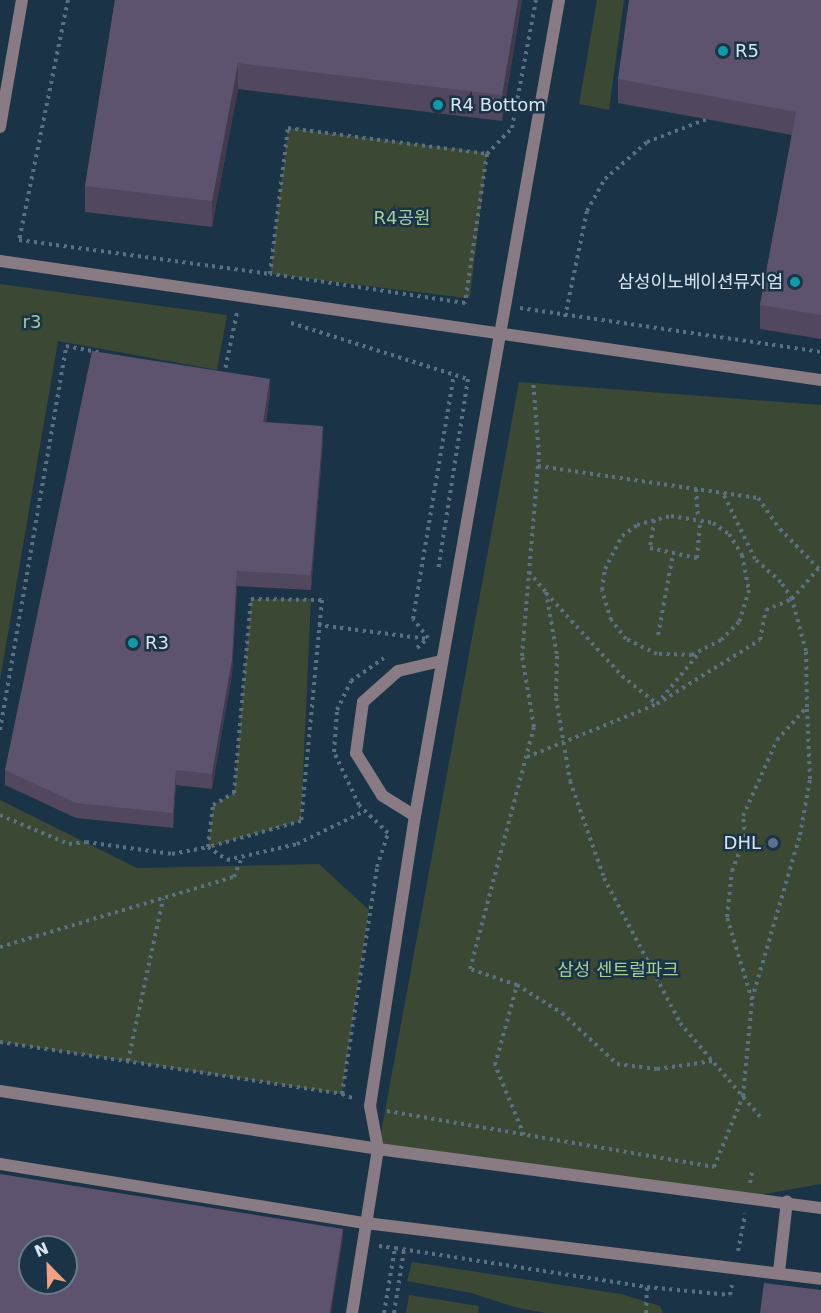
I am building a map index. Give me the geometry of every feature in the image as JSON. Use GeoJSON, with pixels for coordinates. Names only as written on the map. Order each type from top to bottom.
{"type":"FeatureCollection","features":[{"type":"Feature","properties":{"kind":"lane"},"geometry":{"type":"LineString","coordinates":[[0,127],[22,0]]}},
{"type":"Feature","properties":{"kind":"lane"},"geometry":{"type":"LineString","coordinates":[[352,1313],[378,1149],[370,1106],[415,816],[444,641],[559,0]]}},
{"type":"Feature","properties":{"kind":"lane"},"geometry":{"type":"LineString","coordinates":[[0,261],[821,380]]}},
{"type":"Feature","properties":{"kind":"lane"},"geometry":{"type":"LineString","coordinates":[[415,816],[382,795],[356,753],[363,702],[398,671],[441,661]]}},
{"type":"Feature","properties":{"kind":"lane"},"geometry":{"type":"LineString","coordinates":[[0,1091],[378,1149],[788,1201],[821,1208]]}},
{"type":"Feature","properties":{"kind":"lane"},"geometry":{"type":"LineString","coordinates":[[0,1164],[366,1223],[779,1272],[821,1279]]}},
{"type":"Feature","properties":{"kind":"lane"},"geometry":{"type":"LineString","coordinates":[[779,1272],[788,1201]]}},
{"type":"Feature","properties":{"kind":"path"},"geometry":{"type":"LineString","coordinates":[[68,0],[18,240],[465,303],[487,154],[512,128],[536,0]]}},
{"type":"Feature","properties":{"kind":"path"},"geometry":{"type":"LineString","coordinates":[[565,317],[587,211],[605,179],[647,142],[707,119]]}},
{"type":"Feature","properties":{"kind":"path"},"geometry":{"type":"LineString","coordinates":[[270,274],[288,128],[487,154]]}},
{"type":"Feature","properties":{"kind":"path"},"geometry":{"type":"LineString","coordinates":[[505,305],[565,317],[821,352]]}},
{"type":"Feature","properties":{"kind":"path"},"geometry":{"type":"LineString","coordinates":[[213,375],[224,377],[238,306]]}},
{"type":"Feature","properties":{"kind":"path"},"geometry":{"type":"LineString","coordinates":[[283,321],[468,379],[437,580]]}},
{"type":"Feature","properties":{"kind":"path"},"geometry":{"type":"LineString","coordinates":[[0,730],[66,346],[100,352]]}},
{"type":"Feature","properties":{"kind":"path"},"geometry":{"type":"LineString","coordinates":[[428,638],[413,619],[454,375]]}},
{"type":"Feature","properties":{"kind":"path"},"geometry":{"type":"LineString","coordinates":[[533,381],[538,466],[522,656],[534,727],[470,969],[517,985],[562,1013],[617,1064],[657,1069],[713,1061]]}},
{"type":"Feature","properties":{"kind":"path"},"geometry":{"type":"LineString","coordinates":[[526,757],[563,745],[657,704],[760,640],[766,610],[792,599],[820,570],[780,529],[758,498],[538,466]]}},
{"type":"Feature","properties":{"kind":"path"},"geometry":{"type":"LineString","coordinates":[[654,520],[651,548],[697,558],[699,521],[696,489]]}},
{"type":"Feature","properties":{"kind":"path"},"geometry":{"type":"LineString","coordinates":[[370,1106],[714,1167],[743,1096],[752,1000],[800,835],[810,779],[806,651],[792,599],[781,582],[755,559],[723,493]]}},
{"type":"Feature","properties":{"kind":"path"},"geometry":{"type":"LineString","coordinates":[[657,704],[699,653],[721,640],[739,622],[749,590],[742,555],[729,534],[699,521],[672,516],[654,520],[622,536],[605,568],[604,599],[611,620],[636,646],[668,656],[699,653]]}},
{"type":"Feature","properties":{"kind":"path"},"geometry":{"type":"LineString","coordinates":[[658,635],[673,554]]}},
{"type":"Feature","properties":{"kind":"path"},"geometry":{"type":"LineString","coordinates":[[529,572],[622,676],[657,704]]}},
{"type":"Feature","properties":{"kind":"path"},"geometry":{"type":"LineString","coordinates":[[546,592],[557,656],[556,698],[570,781],[604,878],[680,1023],[762,1119]]}},
{"type":"Feature","properties":{"kind":"path"},"geometry":{"type":"LineString","coordinates":[[0,815],[69,844],[86,842],[172,854],[208,847],[301,821],[322,600],[251,598],[234,793],[213,805],[208,847]]}},
{"type":"Feature","properties":{"kind":"path"},"geometry":{"type":"LineString","coordinates":[[318,625],[444,641]]}},
{"type":"Feature","properties":{"kind":"path"},"geometry":{"type":"LineString","coordinates":[[428,638],[429,627]]}},
{"type":"Feature","properties":{"kind":"path"},"geometry":{"type":"LineString","coordinates":[[409,650],[428,638]]}},
{"type":"Feature","properties":{"kind":"path"},"geometry":{"type":"LineString","coordinates":[[0,1042],[342,1094],[377,867],[388,833],[365,811],[334,752],[337,710],[351,681],[393,655]]}},
{"type":"Feature","properties":{"kind":"path"},"geometry":{"type":"LineString","coordinates":[[752,1000],[727,917],[732,871],[745,837],[743,816],[770,755],[777,740],[807,707]]}},
{"type":"Feature","properties":{"kind":"path"},"geometry":{"type":"LineString","coordinates":[[208,847],[226,860],[242,857],[297,844],[365,811]]}},
{"type":"Feature","properties":{"kind":"path"},"geometry":{"type":"LineString","coordinates":[[0,947],[234,878],[242,857]]}},
{"type":"Feature","properties":{"kind":"path"},"geometry":{"type":"LineString","coordinates":[[128,1061],[164,898]]}},
{"type":"Feature","properties":{"kind":"path"},"geometry":{"type":"LineString","coordinates":[[517,985],[495,1065],[524,1135]]}},
{"type":"Feature","properties":{"kind":"path"},"geometry":{"type":"LineString","coordinates":[[384,1313],[395,1248],[646,1287]]}},
{"type":"Feature","properties":{"kind":"path"},"geometry":{"type":"LineString","coordinates":[[394,1313],[404,1250]]}},
{"type":"Feature","properties":{"kind":"green space"},"geometry":{"type":"Polygon","coordinates":[[[597,0],[624,0],[609,110],[579,104],[597,0]]]}},
{"type":"Feature","properties":{"kind":"green space","name":"R4공원"},"geometry":{"type":"Polygon","coordinates":[[[288,128],[488,152],[470,298],[270,274],[288,128]]]}},
{"type":"Feature","properties":{"kind":"green space","name":"r3"},"geometry":{"type":"Polygon","coordinates":[[[0,284],[227,315],[217,370],[58,341],[0,680],[0,284]]]}},
{"type":"Feature","properties":{"kind":"green space","name":"삼성 센트럴파크"},"geometry":{"type":"Polygon","coordinates":[[[519,382],[821,405],[821,1184],[748,1197],[378,1149],[519,382]]]}},
{"type":"Feature","properties":{"kind":"green space"},"geometry":{"type":"Polygon","coordinates":[[[251,599],[311,599],[301,821],[208,847],[213,805],[234,793],[251,599]]]}},
{"type":"Feature","properties":{"kind":"green space"},"geometry":{"type":"Polygon","coordinates":[[[0,800],[137,868],[319,864],[369,910],[342,1094],[0,1042],[0,800]]]}},
{"type":"Feature","properties":{"kind":"green space"},"geometry":{"type":"Polygon","coordinates":[[[412,1262],[621,1294],[660,1306],[663,1313],[546,1313],[518,1308],[471,1293],[407,1281],[412,1262]]]}},
{"type":"Feature","properties":{"kind":"green space"},"geometry":{"type":"Polygon","coordinates":[[[409,1295],[479,1306],[478,1313],[406,1313],[409,1295]]]}},
{"type":"Feature","properties":{"kind":"building","name":"R4 Bottom"},"geometry":{"type":"Polygon","coordinates":[[[115,0],[518,0],[502,95],[238,63],[212,201],[85,186],[115,0]]]}},
{"type":"Feature","properties":{"kind":"building","name":"R5"},"geometry":{"type":"Polygon","coordinates":[[[629,0],[821,0],[821,315],[760,305],[796,112],[618,79],[629,0]]]}},
{"type":"Feature","properties":{"kind":"building"},"geometry":{"type":"Polygon","coordinates":[[[92,351],[270,379],[263,422],[323,426],[311,575],[237,571],[232,659],[212,774],[176,770],[173,813],[76,803],[5,770],[92,351]]]}},
{"type":"Feature","properties":{"kind":"building"},"geometry":{"type":"Polygon","coordinates":[[[0,1174],[343,1229],[330,1313],[0,1313],[0,1174]]]}},
{"type":"Feature","properties":{"kind":"building"},"geometry":{"type":"Polygon","coordinates":[[[764,1283],[821,1290],[821,1313],[760,1313],[764,1283]]]}},
{"type":"Feature","properties":{"kind":"place","name":"R5"},"geometry":{"type":"Point","coordinates":[723,51]}},
{"type":"Feature","properties":{"kind":"place","name":"R4 Bottom"},"geometry":{"type":"Point","coordinates":[438,105]}},
{"type":"Feature","properties":{"kind":"place","name":"삼성이노베이션뮤지엄"},"geometry":{"type":"Point","coordinates":[795,282]}},
{"type":"Feature","properties":{"kind":"place","name":"R3"},"geometry":{"type":"Point","coordinates":[133,643]}},
{"type":"Feature","properties":{"kind":"place","name":"DHL"},"geometry":{"type":"Point","coordinates":[773,843]}}]}
